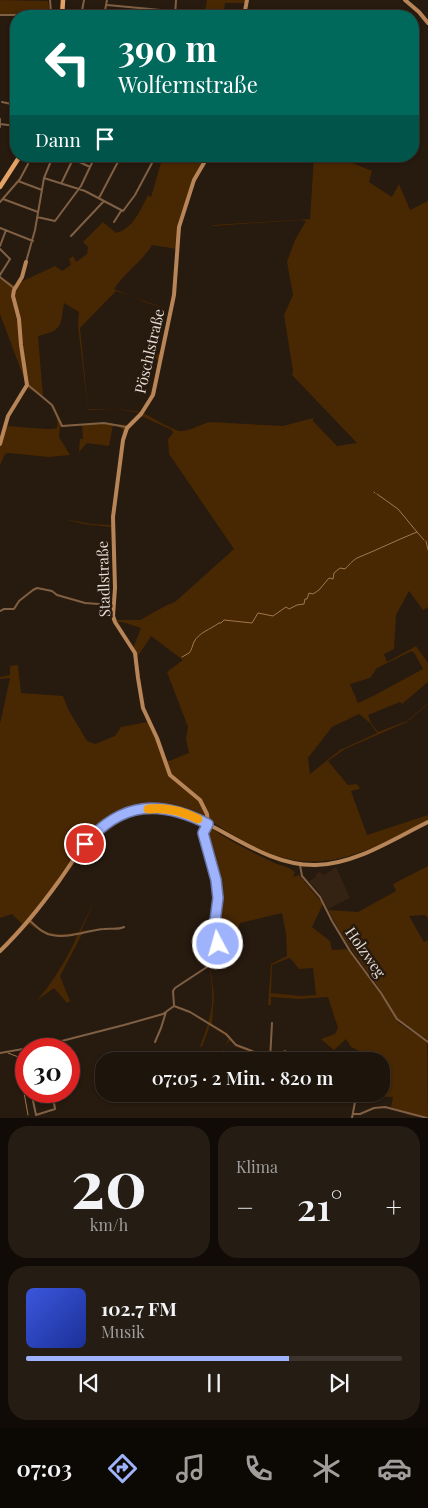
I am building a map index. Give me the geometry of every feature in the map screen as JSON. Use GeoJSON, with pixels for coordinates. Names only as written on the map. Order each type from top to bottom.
{"type":"FeatureCollection","features":[{"type":"Feature","properties":{"kind":"main road"},"geometry":{"type":"LineString","coordinates":[[0,187],[16,162]]}},
{"type":"Feature","properties":{"kind":"street"},"geometry":{"type":"LineString","coordinates":[[106,10],[107,0]]}},
{"type":"Feature","properties":{"kind":"street"},"geometry":{"type":"LineString","coordinates":[[405,0],[417,10]]}},
{"type":"Feature","properties":{"kind":"street"},"geometry":{"type":"LineString","coordinates":[[107,5],[164,10]]}},
{"type":"Feature","properties":{"kind":"street"},"geometry":{"type":"LineString","coordinates":[[419,12],[428,23]]}},
{"type":"Feature","properties":{"kind":"street"},"geometry":{"type":"LineString","coordinates":[[2,102],[10,104]]}},
{"type":"Feature","properties":{"kind":"street"},"geometry":{"type":"LineString","coordinates":[[0,119],[0,126]]}},
{"type":"Feature","properties":{"kind":"street"},"geometry":{"type":"LineString","coordinates":[[14,291],[21,280],[33,240],[44,178],[51,162]]}},
{"type":"Feature","properties":{"kind":"street"},"geometry":{"type":"LineString","coordinates":[[62,182],[72,162]]}},
{"type":"Feature","properties":{"kind":"street"},"geometry":{"type":"LineString","coordinates":[[80,162],[90,166]]}},
{"type":"Feature","properties":{"kind":"street"},"geometry":{"type":"LineString","coordinates":[[37,216],[54,222],[79,188],[92,162]]}},
{"type":"Feature","properties":{"kind":"street"},"geometry":{"type":"LineString","coordinates":[[99,198],[119,162]]}},
{"type":"Feature","properties":{"kind":"street"},"geometry":{"type":"LineString","coordinates":[[114,222],[135,195],[151,162]]}},
{"type":"Feature","properties":{"kind":"street","name":"Pöschlstraße"},"geometry":{"type":"LineString","coordinates":[[129,426],[141,414],[153,394],[174,295],[179,227],[194,180],[204,162]]}},
{"type":"Feature","properties":{"kind":"street"},"geometry":{"type":"LineString","coordinates":[[0,202],[18,181],[28,164]]}},
{"type":"Feature","properties":{"kind":"street"},"geometry":{"type":"LineString","coordinates":[[44,178],[79,188],[121,211]]}},
{"type":"Feature","properties":{"kind":"street"},"geometry":{"type":"LineString","coordinates":[[18,181],[42,190]]}},
{"type":"Feature","properties":{"kind":"street"},"geometry":{"type":"LineString","coordinates":[[3,199],[38,212]]}},
{"type":"Feature","properties":{"kind":"street"},"geometry":{"type":"LineString","coordinates":[[71,236],[104,201]]}},
{"type":"Feature","properties":{"kind":"street"},"geometry":{"type":"LineString","coordinates":[[0,228],[33,240]]}},
{"type":"Feature","properties":{"kind":"street"},"geometry":{"type":"LineString","coordinates":[[0,246],[6,230]]}},
{"type":"Feature","properties":{"kind":"street"},"geometry":{"type":"LineString","coordinates":[[0,249],[10,259],[0,276],[14,291],[20,319],[21,344],[27,385],[8,416],[0,444]]}},
{"type":"Feature","properties":{"kind":"street"},"geometry":{"type":"LineString","coordinates":[[27,385],[52,405],[62,426],[108,424],[122,427],[129,426]]}},
{"type":"Feature","properties":{"kind":"street","name":"Stadlstraße"},"geometry":{"type":"LineString","coordinates":[[129,426],[125,432],[116,484],[113,517],[114,620],[135,653],[142,705],[159,742],[170,776],[200,800],[208,814],[208,824]]}},
{"type":"Feature","properties":{"kind":"street"},"geometry":{"type":"LineString","coordinates":[[122,427],[125,432]]}},
{"type":"Feature","properties":{"kind":"street"},"geometry":{"type":"LineString","coordinates":[[0,611],[4,608],[14,609],[19,601],[37,588],[52,591],[56,595],[85,603],[113,605]]}},
{"type":"Feature","properties":{"kind":"street"},"geometry":{"type":"LineString","coordinates":[[0,951],[29,920],[85,844],[99,829],[111,820],[132,811],[162,808],[185,813],[255,850],[279,860],[300,865],[323,865],[345,861],[428,822]]}},
{"type":"Feature","properties":{"kind":"street"},"geometry":{"type":"LineString","coordinates":[[174,1006],[174,988],[210,965],[216,958],[218,949],[214,929],[218,898],[216,880],[203,833],[208,824]]}},
{"type":"Feature","properties":{"kind":"street","name":"Holzweg"},"geometry":{"type":"LineString","coordinates":[[300,865],[302,876],[320,897],[350,951],[381,993],[397,1019],[428,1042]]}},
{"type":"Feature","properties":{"kind":"street"},"geometry":{"type":"LineString","coordinates":[[29,920],[54,936],[124,927]]}},
{"type":"Feature","properties":{"kind":"street"},"geometry":{"type":"LineString","coordinates":[[80,1038],[146,1020],[166,1012],[174,1006]]}},
{"type":"Feature","properties":{"kind":"street"},"geometry":{"type":"LineString","coordinates":[[174,1006],[190,1012],[226,1034],[236,1045],[254,1052]]}},
{"type":"Feature","properties":{"kind":"street"},"geometry":{"type":"LineString","coordinates":[[155,1042],[166,1012]]}},
{"type":"Feature","properties":{"kind":"street"},"geometry":{"type":"LineString","coordinates":[[270,1052],[272,1023]]}},
{"type":"Feature","properties":{"kind":"street"},"geometry":{"type":"LineString","coordinates":[[0,1053],[15,1050]]}},
{"type":"Feature","properties":{"kind":"street"},"geometry":{"type":"LineString","coordinates":[[352,1118],[355,1102]]}},
{"type":"Feature","properties":{"kind":"street"},"geometry":{"type":"LineString","coordinates":[[34,1103],[36,1115],[55,1109],[54,1103]]}},
{"type":"Feature","properties":{"kind":"street"},"geometry":{"type":"LineString","coordinates":[[354,1114],[385,1107],[427,1118]]}},
{"type":"Feature","properties":{"kind":"shaded area"},"geometry":{"type":"Polygon","coordinates":[[[0,0],[48,1],[50,10],[10,10],[10,14],[0,14],[0,0]]]}},
{"type":"Feature","properties":{"kind":"shaded area"},"geometry":{"type":"Polygon","coordinates":[[[207,0],[248,0],[245,3],[225,3],[224,10],[205,10],[207,0]]]}},
{"type":"Feature","properties":{"kind":"shaded area"},"geometry":{"type":"Polygon","coordinates":[[[161,162],[206,162],[193,185],[185,207],[180,232],[176,288],[151,401],[144,413],[179,431],[210,422],[283,426],[313,418],[313,421],[337,446],[357,443],[292,375],[293,371],[284,315],[293,295],[287,262],[295,240],[306,221],[213,225],[310,219],[314,162],[350,162],[372,171],[369,182],[392,197],[399,184],[410,210],[428,201],[428,607],[423,610],[409,591],[396,615],[394,649],[384,654],[387,662],[416,646],[428,663],[428,682],[402,704],[400,702],[368,715],[378,732],[407,721],[428,704],[407,722],[345,749],[328,761],[348,785],[356,784],[360,787],[351,791],[367,835],[428,815],[428,820],[357,854],[339,859],[300,861],[280,857],[262,850],[244,842],[212,822],[205,825],[171,812],[143,811],[134,813],[91,842],[32,920],[37,926],[53,934],[79,932],[96,898],[81,931],[91,930],[91,932],[82,934],[60,976],[70,1001],[67,1003],[54,988],[36,1001],[60,970],[77,935],[51,936],[29,924],[0,954],[0,948],[22,924],[12,914],[0,918],[0,724],[10,678],[0,679],[0,677],[10,675],[10,666],[18,665],[21,693],[63,696],[68,709],[87,741],[95,744],[115,736],[121,727],[147,722],[142,708],[133,648],[141,628],[122,622],[113,622],[111,608],[106,605],[88,604],[54,595],[57,594],[89,603],[110,604],[113,602],[111,527],[83,524],[64,519],[111,525],[123,430],[113,425],[109,446],[87,443],[79,452],[80,439],[83,439],[82,425],[60,427],[59,437],[70,455],[49,457],[8,453],[5,454],[0,465],[0,439],[5,422],[25,385],[25,381],[0,314],[0,277],[14,285],[55,266],[62,271],[71,265],[69,259],[73,256],[76,262],[87,254],[88,247],[83,242],[103,222],[116,233],[132,223],[148,195],[151,197],[161,162]],[[152,245],[114,289],[132,297],[116,291],[80,328],[88,409],[117,409],[141,412],[148,400],[156,374],[158,360],[155,358],[150,359],[151,355],[159,354],[164,340],[170,310],[177,249],[152,245]],[[64,303],[59,326],[52,332],[38,336],[43,396],[54,406],[63,425],[105,423],[128,425],[140,413],[116,409],[88,410],[78,326],[79,312],[64,303]],[[27,388],[11,412],[6,426],[41,429],[57,428],[56,415],[53,409],[44,399],[27,388]],[[141,416],[130,427],[125,437],[114,517],[115,620],[140,620],[175,602],[234,549],[169,454],[168,439],[173,433],[172,430],[141,416]],[[151,636],[138,656],[144,707],[167,760],[169,761],[189,753],[186,739],[188,727],[167,672],[183,660],[151,636]],[[412,651],[377,668],[370,678],[350,684],[358,703],[423,669],[412,651]],[[359,714],[332,727],[308,758],[310,774],[340,750],[377,733],[370,723],[359,714]]]}},
{"type":"Feature","properties":{"kind":"shaded area"},"geometry":{"type":"Polygon","coordinates":[[[207,827],[252,852],[291,869],[295,872],[293,877],[299,875],[323,904],[312,927],[330,941],[332,950],[348,949],[399,1023],[427,1042],[428,1118],[409,1115],[391,1108],[393,1097],[390,1097],[390,1052],[361,1052],[351,1047],[346,1039],[334,1050],[321,1039],[335,1034],[338,1028],[328,997],[299,999],[271,997],[271,1005],[268,1005],[271,964],[287,956],[286,933],[282,913],[240,923],[235,936],[229,947],[210,966],[214,994],[212,1024],[227,1033],[236,1044],[258,1052],[251,1052],[237,1047],[230,1040],[225,1046],[229,1038],[210,1025],[202,1047],[200,1046],[212,1006],[209,965],[215,954],[215,941],[219,940],[217,958],[232,941],[232,926],[215,930],[219,896],[210,855],[210,846],[205,837],[207,827]],[[289,958],[272,965],[271,993],[301,996],[316,995],[313,968],[299,969],[289,958]]]}},
{"type":"Feature","properties":{"kind":"shaded area"},"geometry":{"type":"Polygon","coordinates":[[[428,866],[428,918],[425,915],[409,916],[424,942],[428,940],[428,1040],[398,1019],[343,937],[328,910],[358,912],[396,891],[393,884],[428,866]]]}},
{"type":"Feature","properties":{"kind":"shaded area"},"geometry":{"type":"Polygon","coordinates":[[[336,867],[350,898],[328,909],[319,892],[309,881],[316,877],[315,875],[319,872],[324,875],[336,867]]]}},
{"type":"Feature","properties":{"kind":"waterway"},"geometry":{"type":"LineString","coordinates":[[377,494],[398,509],[417,532]]}},
{"type":"Feature","properties":{"kind":"waterway"},"geometry":{"type":"LineString","coordinates":[[182,657],[190,652],[198,636],[224,620],[252,623],[258,613],[273,616],[286,607],[289,609],[304,604],[309,593],[313,594],[319,590],[329,578],[333,579],[334,573],[340,568],[345,569],[357,558],[417,532],[424,540]]}},
{"type":"Feature","properties":{"kind":"waterway"},"geometry":{"type":"LineString","coordinates":[[426,541],[428,550]]}},
{"type":"Feature","properties":{"kind":"waterway"},"geometry":{"type":"LineString","coordinates":[[8,1053],[21,1058],[20,1070],[28,1115]]}},
{"type":"Feature","properties":{"kind":"slow traffic"},"geometry":{"type":"LineString","coordinates":[[148,809],[162,808],[177,811],[198,819]]}},
{"type":"Feature","properties":{"kind":"route"},"geometry":{"type":"LineString","coordinates":[[85,844],[99,829],[111,820],[126,813],[139,810],[153,808],[170,809],[185,813],[208,824],[203,833],[216,880],[218,898],[214,929],[218,944]]}}]}
